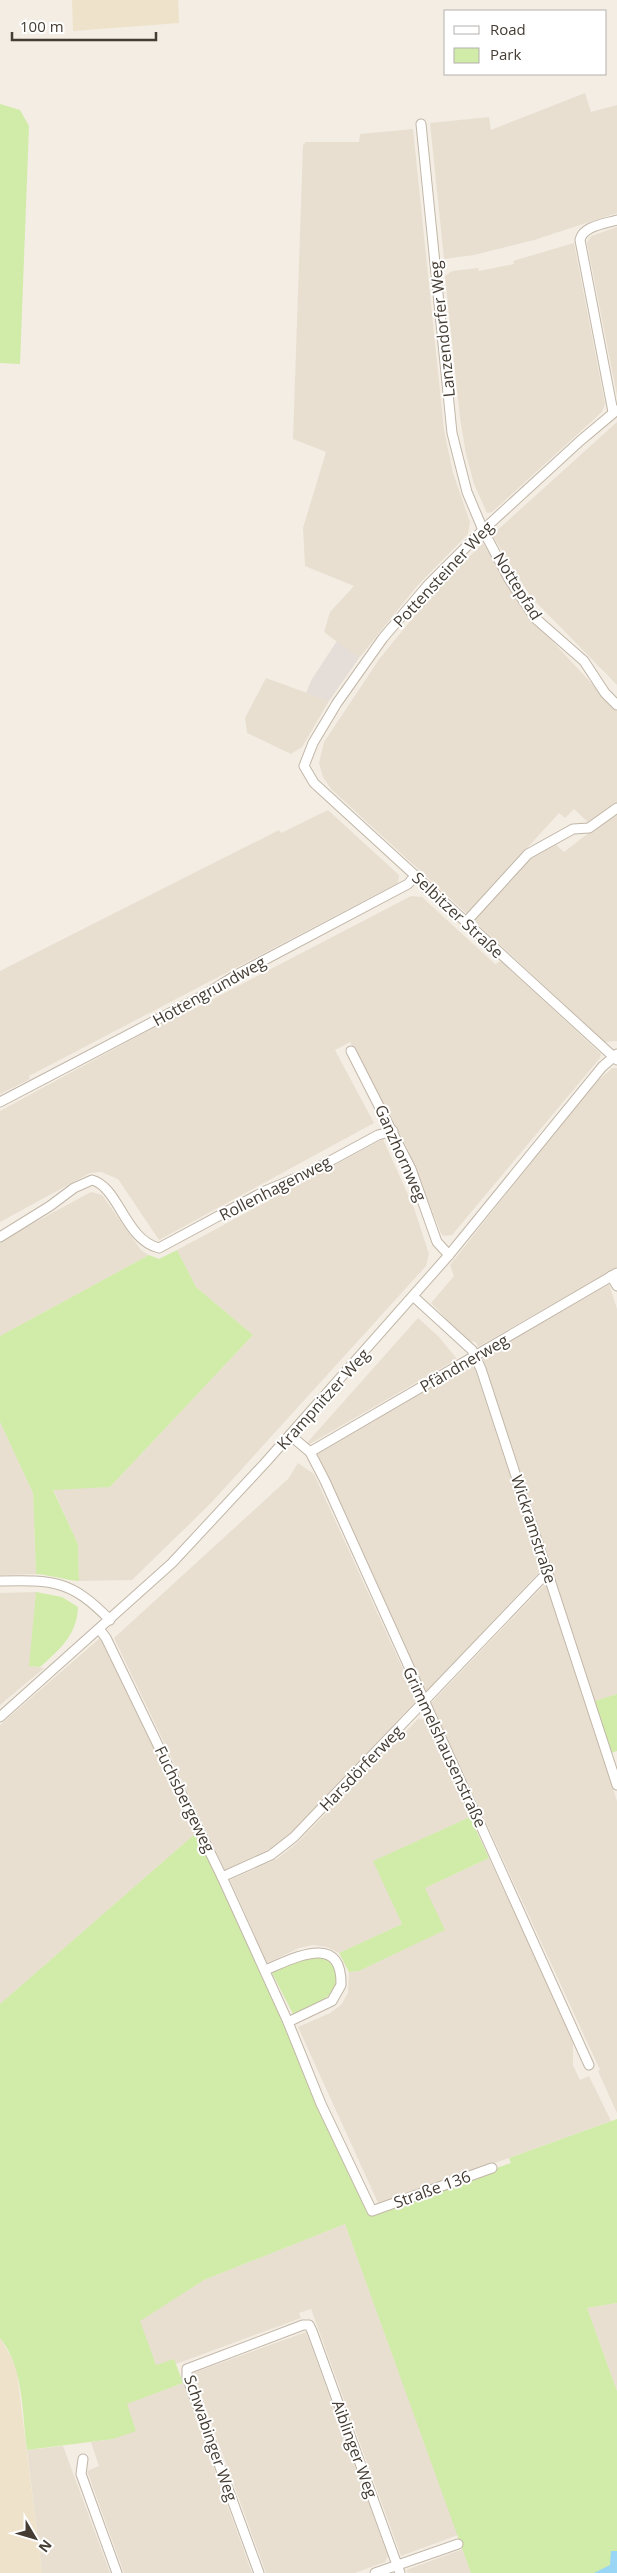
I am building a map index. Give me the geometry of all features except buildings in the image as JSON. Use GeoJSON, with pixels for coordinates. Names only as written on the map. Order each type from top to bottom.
{"type":"FeatureCollection","features":[{"type":"Feature","properties":{"kind":"street","name":"Lanzendorfer Weg"},"geometry":{"type":"LineString","coordinates":[[421,124],[452,433],[467,492],[483,530]]}},
{"type":"Feature","properties":{"kind":"street"},"geometry":{"type":"LineString","coordinates":[[615,411],[580,240],[581,234],[587,229],[617,220]]}},
{"type":"Feature","properties":{"kind":"street","name":"Pottensteiner Weg"},"geometry":{"type":"LineString","coordinates":[[304,766],[313,743],[337,703],[383,638],[428,585],[483,530],[615,411]]}},
{"type":"Feature","properties":{"kind":"street","name":"Nottepfad"},"geometry":{"type":"LineString","coordinates":[[483,530],[509,579],[535,618],[584,661],[605,693],[617,705]]}},
{"type":"Feature","properties":{"kind":"street","name":"Selbitzer Straße"},"geometry":{"type":"LineString","coordinates":[[304,766],[314,783],[615,1057]]}},
{"type":"Feature","properties":{"kind":"street"},"geometry":{"type":"LineString","coordinates":[[466,922],[528,854],[572,829],[589,828],[617,808]]}},
{"type":"Feature","properties":{"kind":"street","name":"Hottengrundweg"},"geometry":{"type":"LineString","coordinates":[[0,1102],[206,994],[238,974],[408,884],[415,876]]}},
{"type":"Feature","properties":{"kind":"street","name":"Ganzhornweg"},"geometry":{"type":"LineString","coordinates":[[350,1051],[411,1169],[438,1242],[449,1255]]}},
{"type":"Feature","properties":{"kind":"street","name":"Krampnitzer Weg"},"geometry":{"type":"LineString","coordinates":[[0,1718],[100,1630],[196,1538],[414,1297],[615,1057]]}},
{"type":"Feature","properties":{"kind":"street","name":"Rollenhagenweg"},"geometry":{"type":"LineString","coordinates":[[0,1237],[50,1206],[74,1188],[92,1180],[103,1186],[142,1240],[158,1248],[258,1195],[378,1136],[393,1131]]}},
{"type":"Feature","properties":{"kind":"street"},"geometry":{"type":"LineString","coordinates":[[614,1275],[617,1286]]}},
{"type":"Feature","properties":{"kind":"street","name":"Pfändnerweg"},"geometry":{"type":"LineString","coordinates":[[310,1452],[614,1275]]}},
{"type":"Feature","properties":{"kind":"street","name":"Wickramstraße"},"geometry":{"type":"LineString","coordinates":[[414,1297],[472,1350],[476,1356],[617,1785]]}},
{"type":"Feature","properties":{"kind":"street","name":"Grimmelshausenstraße"},"geometry":{"type":"LineString","coordinates":[[290,1435],[310,1452],[589,2066]]}},
{"type":"Feature","properties":{"kind":"street","name":"Harsdörferweg"},"geometry":{"type":"LineString","coordinates":[[222,1877],[271,1855],[294,1838],[542,1578],[548,1576]]}},
{"type":"Feature","properties":{"kind":"street"},"geometry":{"type":"LineString","coordinates":[[0,1581],[33,1580],[61,1584],[88,1599],[110,1620]]}},
{"type":"Feature","properties":{"kind":"street","name":"Fuchsbergeweg"},"geometry":{"type":"LineString","coordinates":[[100,1630],[111,1646],[222,1877],[288,2022],[314,2088],[372,2211]]}},
{"type":"Feature","properties":{"kind":"street"},"geometry":{"type":"LineString","coordinates":[[265,1970],[307,1953],[317,1952],[333,1958],[342,1975],[341,1985],[332,2001],[288,2022]]}},
{"type":"Feature","properties":{"kind":"street","name":"Straße 136"},"geometry":{"type":"LineString","coordinates":[[372,2211],[492,2168]]}},
{"type":"Feature","properties":{"kind":"street","name":"Aiblinger Weg"},"geometry":{"type":"LineString","coordinates":[[309,2325],[399,2569]]}},
{"type":"Feature","properties":{"kind":"street","name":"Schwabinger Weg"},"geometry":{"type":"LineString","coordinates":[[259,2573],[187,2377],[187,2369],[285,2332],[309,2325]]}},
{"type":"Feature","properties":{"kind":"street"},"geometry":{"type":"LineString","coordinates":[[83,2459],[81,2474],[117,2573]]}},
{"type":"Feature","properties":{"kind":"street"},"geometry":{"type":"LineString","coordinates":[[375,2573],[399,2569],[458,2544]]}},
{"type":"Feature","properties":{"kind":"shaded area"},"geometry":{"type":"Polygon","coordinates":[[[72,0],[178,0],[179,23],[73,31],[72,0]]]}},
{"type":"Feature","properties":{"kind":"shaded area"},"geometry":{"type":"Polygon","coordinates":[[[585,93],[591,112],[617,105],[617,213],[534,240],[474,255],[444,259],[430,123],[489,117],[491,130],[585,93]]]}},
{"type":"Feature","properties":{"kind":"shaded area"},"geometry":{"type":"Polygon","coordinates":[[[413,129],[444,430],[453,473],[470,522],[468,534],[417,586],[359,658],[324,632],[330,612],[354,586],[305,566],[303,528],[326,452],[293,439],[303,145],[306,142],[359,142],[360,134],[413,129]]]}},
{"type":"Feature","properties":{"kind":"shaded area"},"geometry":{"type":"Polygon","coordinates":[[[617,227],[617,396],[587,243],[591,236],[617,227]]]}},
{"type":"Feature","properties":{"kind":"shaded area"},"geometry":{"type":"Polygon","coordinates":[[[574,243],[605,404],[602,412],[492,512],[487,513],[474,484],[466,454],[460,418],[445,276],[452,271],[478,268],[479,271],[514,264],[513,261],[574,243]]]}},
{"type":"Feature","properties":{"kind":"shaded area"},"geometry":{"type":"Polygon","coordinates":[[[617,422],[617,685],[531,597],[492,535],[617,422]]]}},
{"type":"Feature","properties":{"kind":"shaded area"},"geometry":{"type":"Polygon","coordinates":[[[483,543],[522,604],[520,606],[617,711],[617,804],[591,825],[574,809],[565,818],[559,813],[467,914],[331,789],[323,777],[319,763],[324,742],[380,658],[435,591],[483,543]]]}},
{"type":"Feature","properties":{"kind":"shaded area"},"geometry":{"type":"Polygon","coordinates":[[[337,641],[359,658],[329,701],[306,693],[312,679],[337,641]]]}},
{"type":"Feature","properties":{"kind":"shaded area"},"geometry":{"type":"Polygon","coordinates":[[[266,678],[329,701],[302,747],[291,754],[247,733],[245,718],[266,678]]]}},
{"type":"Feature","properties":{"kind":"shaded area"},"geometry":{"type":"Polygon","coordinates":[[[328,810],[399,875],[398,883],[29,1076],[30,1079],[0,1094],[0,971],[279,830],[281,833],[328,810]]]}},
{"type":"Feature","properties":{"kind":"shaded area"},"geometry":{"type":"Polygon","coordinates":[[[617,811],[617,1041],[605,1042],[472,919],[530,856],[553,842],[564,852],[617,811]]]}},
{"type":"Feature","properties":{"kind":"shaded area"},"geometry":{"type":"Polygon","coordinates":[[[411,896],[422,897],[495,964],[501,961],[601,1054],[600,1058],[452,1235],[444,1236],[441,1233],[407,1148],[350,1042],[335,1050],[374,1123],[159,1240],[118,1179],[101,1172],[90,1173],[0,1222],[0,1111],[188,1009],[190,1011],[411,896]]]}},
{"type":"Feature","properties":{"kind":"shaded area"},"geometry":{"type":"Polygon","coordinates":[[[612,1068],[617,1068],[617,1267],[478,1347],[476,1342],[468,1341],[431,1303],[454,1276],[450,1265],[589,1089],[612,1068]]]}},
{"type":"Feature","properties":{"kind":"shaded area"},"geometry":{"type":"Polygon","coordinates":[[[383,1139],[414,1208],[429,1254],[426,1266],[211,1503],[132,1580],[79,1581],[78,1544],[53,1489],[110,1487],[253,1335],[196,1287],[177,1250],[383,1139]]]}},
{"type":"Feature","properties":{"kind":"shaded area"},"geometry":{"type":"Polygon","coordinates":[[[91,1192],[102,1195],[141,1250],[149,1255],[0,1336],[0,1241],[91,1192]]]}},
{"type":"Feature","properties":{"kind":"shaded area"},"geometry":{"type":"Polygon","coordinates":[[[609,1284],[617,1309],[617,1694],[595,1701],[482,1357],[609,1284]]]}},
{"type":"Feature","properties":{"kind":"shaded area"},"geometry":{"type":"Polygon","coordinates":[[[418,1318],[439,1337],[457,1359],[308,1445],[306,1444],[418,1318]]]}},
{"type":"Feature","properties":{"kind":"shaded area"},"geometry":{"type":"Polygon","coordinates":[[[473,1362],[541,1570],[426,1692],[317,1453],[473,1362]]]}},
{"type":"Feature","properties":{"kind":"shaded area"},"geometry":{"type":"Polygon","coordinates":[[[0,1422],[33,1493],[36,1574],[0,1575],[0,1422]]]}},
{"type":"Feature","properties":{"kind":"shaded area"},"geometry":{"type":"Polygon","coordinates":[[[298,1463],[314,1474],[417,1700],[289,1835],[272,1848],[225,1870],[114,1638],[288,1479],[298,1463]]]}},
{"type":"Feature","properties":{"kind":"shaded area"},"geometry":{"type":"Polygon","coordinates":[[[546,1583],[617,1801],[617,2113],[598,2071],[600,2070],[431,1703],[546,1583]]]}},
{"type":"Feature","properties":{"kind":"shaded area"},"geometry":{"type":"Polygon","coordinates":[[[36,1592],[30,1666],[44,1668],[0,1705],[0,1593],[36,1592]]]}},
{"type":"Feature","properties":{"kind":"shaded area"},"geometry":{"type":"Polygon","coordinates":[[[100,1638],[196,1833],[0,2004],[0,1725],[100,1638]]]}},
{"type":"Feature","properties":{"kind":"shaded area"},"geometry":{"type":"Polygon","coordinates":[[[418,1719],[425,1720],[470,1817],[374,1861],[402,1924],[339,1953],[327,1947],[313,1945],[299,1948],[267,1963],[230,1880],[277,1859],[297,1843],[418,1719]]]}},
{"type":"Feature","properties":{"kind":"shaded area"},"geometry":{"type":"Polygon","coordinates":[[[489,1858],[568,2028],[573,2043],[573,2065],[580,2080],[589,2076],[611,2121],[379,2205],[298,2027],[330,2013],[341,2005],[348,1993],[349,1972],[359,1971],[444,1930],[425,1888],[489,1858]]]}},
{"type":"Feature","properties":{"kind":"shaded area"},"geometry":{"type":"Polygon","coordinates":[[[345,2224],[458,2535],[401,2556],[311,2309],[299,2313],[301,2318],[176,2364],[156,2365],[139,2321],[204,2280],[345,2224]]]}},
{"type":"Feature","properties":{"kind":"shaded area"},"geometry":{"type":"Polygon","coordinates":[[[617,2303],[617,2391],[587,2308],[617,2303]]]}},
{"type":"Feature","properties":{"kind":"shaded area"},"geometry":{"type":"Polygon","coordinates":[[[306,2332],[388,2556],[385,2562],[355,2573],[266,2573],[193,2373],[306,2332]]]}},
{"type":"Feature","properties":{"kind":"shaded area"},"geometry":{"type":"Polygon","coordinates":[[[0,2338],[13,2360],[17,2373],[42,2573],[0,2573],[0,2338]]]}},
{"type":"Feature","properties":{"kind":"shaded area"},"geometry":{"type":"Polygon","coordinates":[[[183,2383],[252,2573],[124,2573],[87,2471],[99,2466],[91,2442],[113,2439],[126,2404],[183,2383]]]}},
{"type":"Feature","properties":{"kind":"shaded area"},"geometry":{"type":"Polygon","coordinates":[[[63,2446],[110,2573],[42,2573],[27,2450],[63,2446]]]}},
{"type":"Feature","properties":{"kind":"shaded area"},"geometry":{"type":"Polygon","coordinates":[[[463,2549],[471,2573],[408,2573],[406,2570],[463,2549]]]}},
{"type":"Feature","properties":{"kind":"green space"},"geometry":{"type":"Polygon","coordinates":[[[0,104],[20,110],[29,126],[20,364],[0,363],[0,104]]]}},
{"type":"Feature","properties":{"kind":"green space"},"geometry":{"type":"Polygon","coordinates":[[[177,1250],[196,1287],[253,1335],[110,1487],[53,1490],[78,1544],[79,1581],[36,1574],[33,1493],[0,1422],[0,1336],[149,1255],[159,1259],[177,1250]]]}},
{"type":"Feature","properties":{"kind":"green space"},"geometry":{"type":"Polygon","coordinates":[[[36,1592],[62,1597],[78,1607],[77,1617],[71,1634],[61,1647],[40,1667],[29,1666],[36,1592]]]}},
{"type":"Feature","properties":{"kind":"green space"},"geometry":{"type":"Polygon","coordinates":[[[617,1694],[617,1751],[611,1753],[595,1701],[617,1694]]]}},
{"type":"Feature","properties":{"kind":"green space"},"geometry":{"type":"Polygon","coordinates":[[[470,1817],[489,1858],[425,1888],[445,1930],[359,1971],[349,1972],[339,1953],[402,1924],[373,1861],[470,1817]]]}},
{"type":"Feature","properties":{"kind":"green space"},"geometry":{"type":"Polygon","coordinates":[[[196,1833],[371,2213],[511,2163],[509,2158],[617,2119],[617,2303],[587,2308],[617,2391],[617,2573],[471,2573],[345,2224],[204,2280],[140,2321],[156,2365],[174,2359],[183,2383],[127,2404],[136,2431],[113,2439],[27,2450],[18,2377],[8,2350],[0,2338],[0,2004],[196,1833]]]}},
{"type":"Feature","properties":{"kind":"green space"},"geometry":{"type":"Polygon","coordinates":[[[311,1954],[330,1959],[336,1971],[337,1981],[335,1989],[321,2001],[293,2014],[271,1971],[311,1954]]]}},
{"type":"Feature","properties":{"kind":"water"},"geometry":{"type":"Polygon","coordinates":[[[611,2551],[617,2551],[617,2573],[594,2573],[610,2565],[611,2551]]]}}]}
